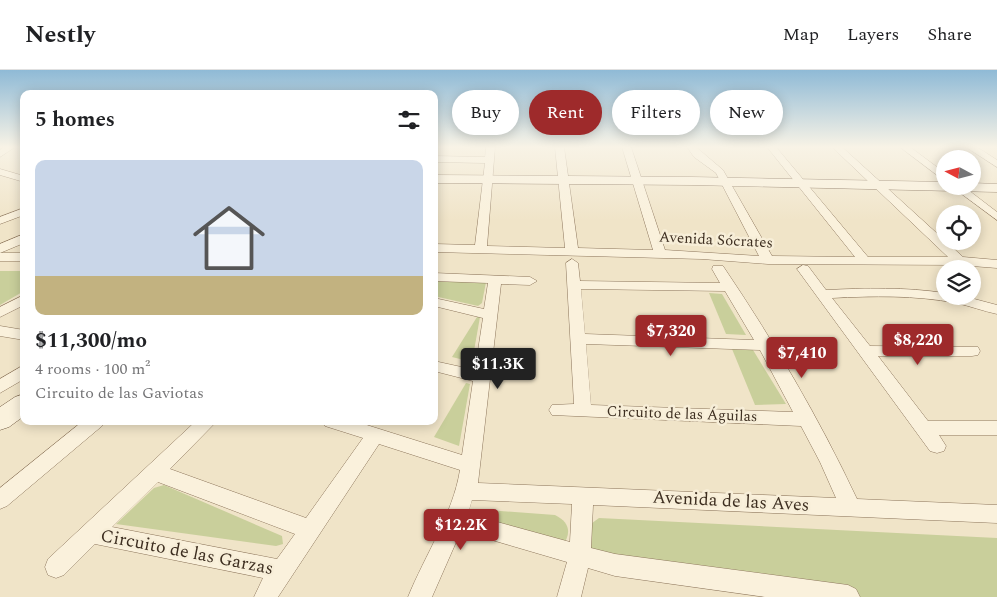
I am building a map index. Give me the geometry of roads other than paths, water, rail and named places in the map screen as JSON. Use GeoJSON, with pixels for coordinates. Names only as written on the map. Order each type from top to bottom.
{"type":"FeatureCollection","features":[{"type":"Feature","properties":{"kind":"street"},"geometry":{"type":"LineString","coordinates":[[481,249],[489,172]]}},
{"type":"Feature","properties":{"kind":"street"},"geometry":{"type":"LineString","coordinates":[[562,172],[572,257],[584,411]]}},
{"type":"Feature","properties":{"kind":"street"},"geometry":{"type":"LineString","coordinates":[[634,172],[660,254]]}},
{"type":"Feature","properties":{"kind":"street"},"geometry":{"type":"LineString","coordinates":[[719,172],[768,260]]}},
{"type":"Feature","properties":{"kind":"street"},"geometry":{"type":"LineString","coordinates":[[791,172],[864,260]]}},
{"type":"Feature","properties":{"kind":"street"},"geometry":{"type":"LineString","coordinates":[[863,172],[958,260]]}},
{"type":"Feature","properties":{"kind":"street"},"geometry":{"type":"LineString","coordinates":[[2,175],[20,178]]}},
{"type":"Feature","properties":{"kind":"street"},"geometry":{"type":"LineString","coordinates":[[438,179],[726,182],[936,187]]}},
{"type":"Feature","properties":{"kind":"street"},"geometry":{"type":"LineString","coordinates":[[981,188],[997,188]]}},
{"type":"Feature","properties":{"kind":"street"},"geometry":{"type":"LineString","coordinates":[[968,195],[997,217]]}},
{"type":"Feature","properties":{"kind":"street"},"geometry":{"type":"LineString","coordinates":[[0,221],[20,213]]}},
{"type":"Feature","properties":{"kind":"street"},"geometry":{"type":"LineString","coordinates":[[0,221],[20,224]]}},
{"type":"Feature","properties":{"kind":"street"},"geometry":{"type":"LineString","coordinates":[[0,249],[20,240]]}},
{"type":"Feature","properties":{"kind":"street","name":"Avenida Sócrates"},"geometry":{"type":"LineString","coordinates":[[438,248],[481,249],[572,257],[660,254],[768,260],[936,261]]}},
{"type":"Feature","properties":{"kind":"street"},"geometry":{"type":"LineString","coordinates":[[0,257],[20,257]]}},
{"type":"Feature","properties":{"kind":"street","name":"Avenida Sócrates"},"geometry":{"type":"LineString","coordinates":[[981,263],[997,264]]}},
{"type":"Feature","properties":{"kind":"street"},"geometry":{"type":"LineString","coordinates":[[718,268],[765,345],[829,460],[850,507]]}},
{"type":"Feature","properties":{"kind":"street"},"geometry":{"type":"LineString","coordinates":[[803,270],[937,446]]}},
{"type":"Feature","properties":{"kind":"street"},"geometry":{"type":"LineString","coordinates":[[438,277],[530,281]]}},
{"type":"Feature","properties":{"kind":"street"},"geometry":{"type":"LineString","coordinates":[[420,597],[455,520],[471,466],[495,279]]}},
{"type":"Feature","properties":{"kind":"street"},"geometry":{"type":"LineString","coordinates":[[574,285],[729,288]]}},
{"type":"Feature","properties":{"kind":"street"},"geometry":{"type":"LineString","coordinates":[[821,294],[928,294],[972,302],[997,310]]}},
{"type":"Feature","properties":{"kind":"street"},"geometry":{"type":"LineString","coordinates":[[0,313],[20,301]]}},
{"type":"Feature","properties":{"kind":"street"},"geometry":{"type":"LineString","coordinates":[[438,303],[491,316]]}},
{"type":"Feature","properties":{"kind":"street"},"geometry":{"type":"LineString","coordinates":[[0,331],[20,334]]}},
{"type":"Feature","properties":{"kind":"street"},"geometry":{"type":"LineString","coordinates":[[578,339],[765,345]]}},
{"type":"Feature","properties":{"kind":"street"},"geometry":{"type":"LineString","coordinates":[[864,351],[972,351]]}},
{"type":"Feature","properties":{"kind":"street"},"geometry":{"type":"LineString","coordinates":[[438,367],[483,378]]}},
{"type":"Feature","properties":{"kind":"street"},"geometry":{"type":"LineString","coordinates":[[0,387],[20,374]]}},
{"type":"Feature","properties":{"kind":"street"},"geometry":{"type":"LineString","coordinates":[[0,420],[20,406]]}},
{"type":"Feature","properties":{"kind":"street","name":"Circuito de las Águilas"},"geometry":{"type":"LineString","coordinates":[[558,410],[806,419]]}},
{"type":"Feature","properties":{"kind":"street"},"geometry":{"type":"LineString","coordinates":[[0,500],[91,425]]}},
{"type":"Feature","properties":{"kind":"street","name":"Circuito de las Garzas"},"geometry":{"type":"LineString","coordinates":[[56,567],[204,425]]}},
{"type":"Feature","properties":{"kind":"street"},"geometry":{"type":"LineString","coordinates":[[344,425],[471,466]]}},
{"type":"Feature","properties":{"kind":"street"},"geometry":{"type":"LineString","coordinates":[[923,428],[997,428]]}},
{"type":"Feature","properties":{"kind":"street","name":"Circuito de las Garzas"},"geometry":{"type":"LineString","coordinates":[[265,596],[375,435]]}},
{"type":"Feature","properties":{"kind":"street"},"geometry":{"type":"LineString","coordinates":[[155,472],[310,530]]}},
{"type":"Feature","properties":{"kind":"street","name":"Avenida de las Aves"},"geometry":{"type":"LineString","coordinates":[[464,491],[997,514]]}},
{"type":"Feature","properties":{"kind":"street"},"geometry":{"type":"LineString","coordinates":[[570,597],[580,556],[583,496]]}},
{"type":"Feature","properties":{"kind":"street"},"geometry":{"type":"LineString","coordinates":[[455,520],[615,565],[848,597]]}},
{"type":"Feature","properties":{"kind":"street","name":"Circuito de las Garzas"},"geometry":{"type":"LineString","coordinates":[[92,533],[282,571]]}}]}
